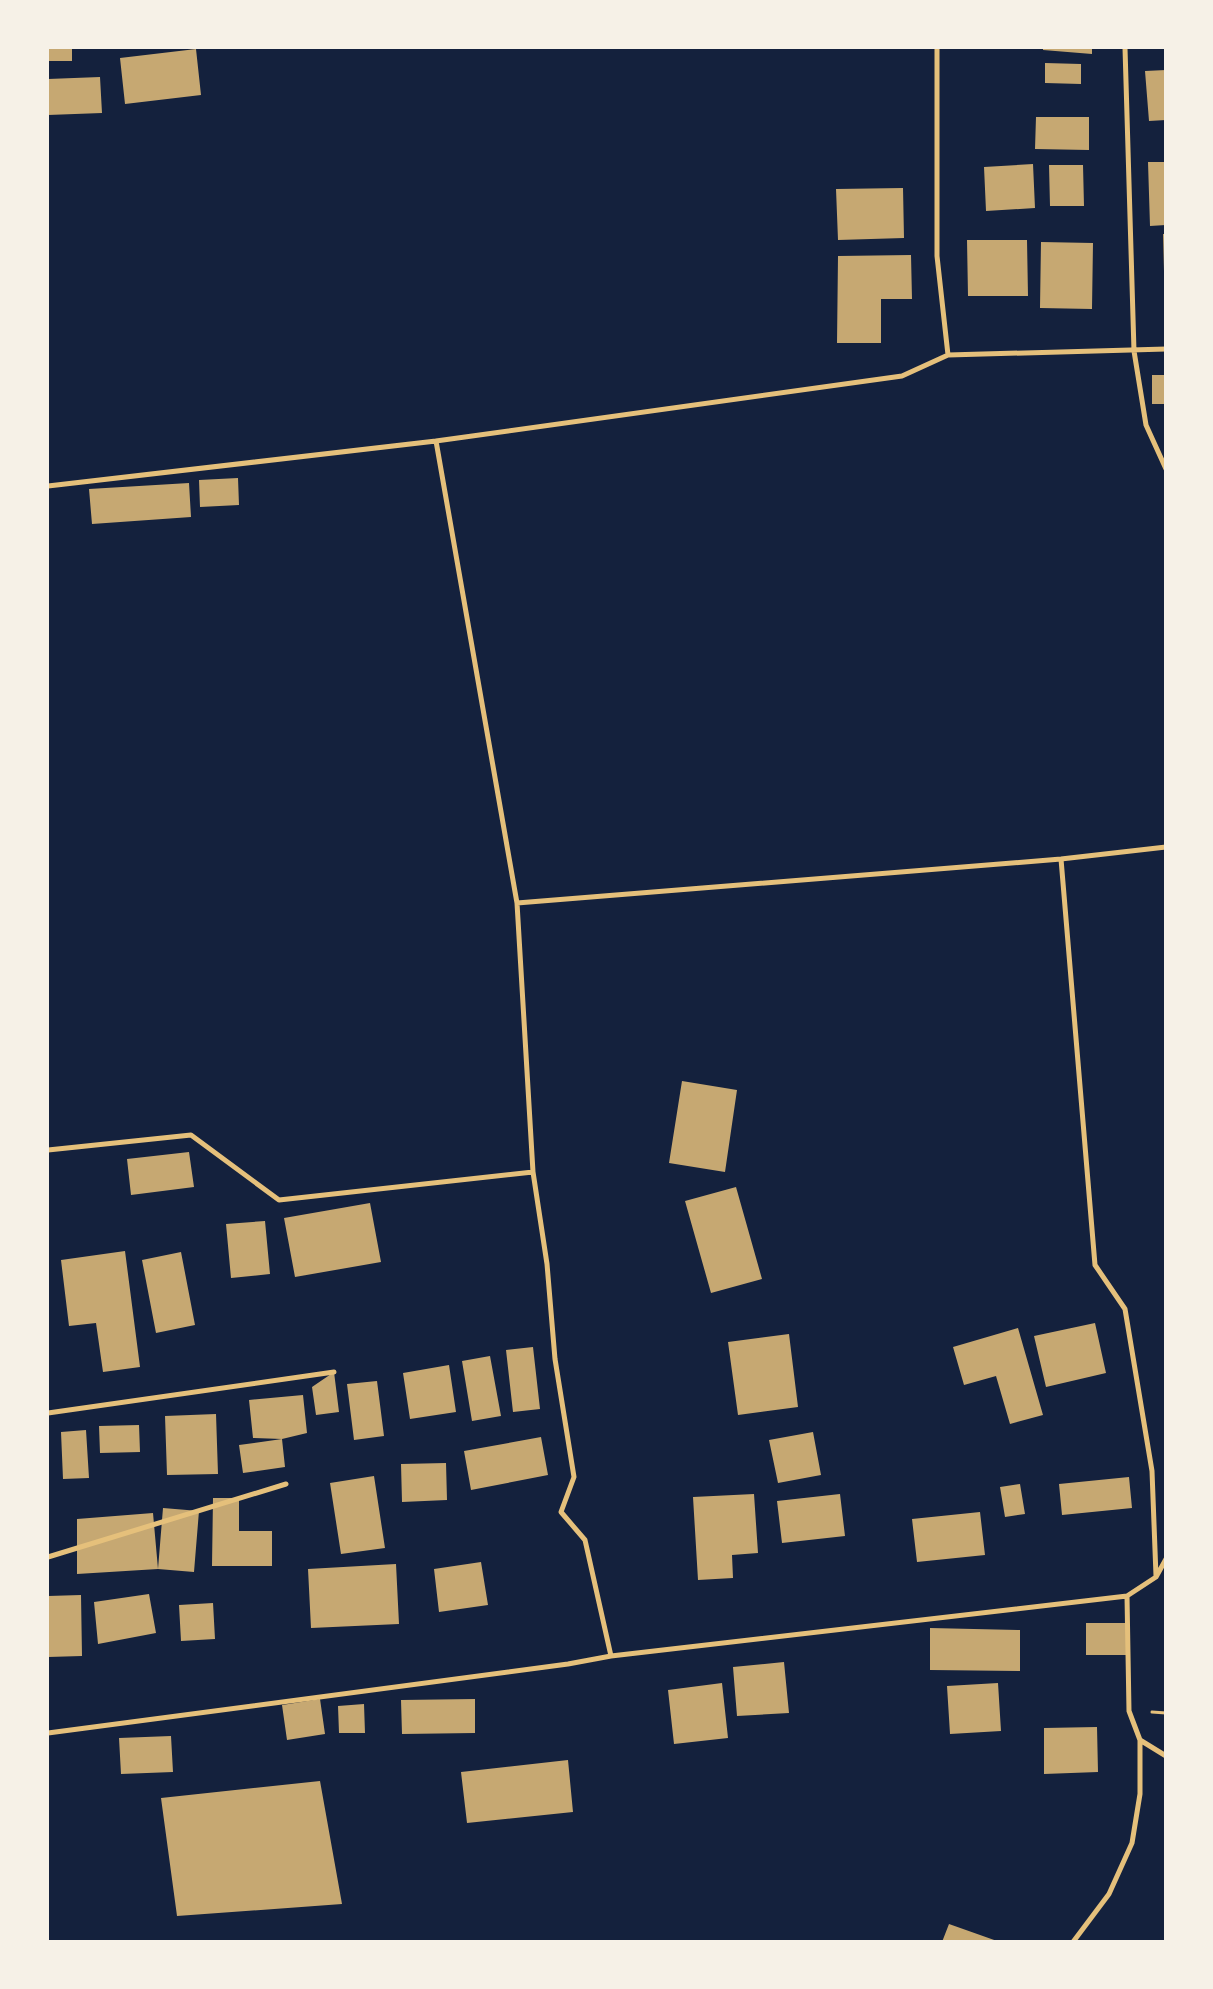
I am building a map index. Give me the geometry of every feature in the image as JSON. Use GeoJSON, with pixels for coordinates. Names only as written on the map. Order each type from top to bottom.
{"type":"FeatureCollection","features":[{"type":"Feature","properties":{"kind":"street"},"geometry":{"type":"LineString","coordinates":[[937,48],[937,256],[948,355]]}},
{"type":"Feature","properties":{"kind":"street"},"geometry":{"type":"LineString","coordinates":[[1126,48],[1134,351],[1146,425],[1166,469]]}},
{"type":"Feature","properties":{"kind":"street"},"geometry":{"type":"LineString","coordinates":[[48,486],[436,441],[902,376],[948,355],[1166,349]]}},
{"type":"Feature","properties":{"kind":"street"},"geometry":{"type":"LineString","coordinates":[[436,441],[517,903],[533,1172],[547,1264],[555,1359],[574,1476],[561,1512],[585,1540],[611,1656]]}},
{"type":"Feature","properties":{"kind":"street"},"geometry":{"type":"LineString","coordinates":[[517,903],[1061,859],[1166,847]]}},
{"type":"Feature","properties":{"kind":"street"},"geometry":{"type":"LineString","coordinates":[[1061,859],[1095,1265],[1124,1309],[1152,1471],[1156,1577]]}},
{"type":"Feature","properties":{"kind":"street"},"geometry":{"type":"LineString","coordinates":[[48,1150],[191,1135],[278,1200],[533,1172]]}},
{"type":"Feature","properties":{"kind":"street"},"geometry":{"type":"LineString","coordinates":[[48,1413],[334,1372]]}},
{"type":"Feature","properties":{"kind":"street"},"geometry":{"type":"LineString","coordinates":[[48,1557],[286,1484]]}},
{"type":"Feature","properties":{"kind":"street"},"geometry":{"type":"LineString","coordinates":[[48,1733],[568,1664],[611,1656],[1127,1596],[1156,1577],[1166,1559]]}},
{"type":"Feature","properties":{"kind":"street"},"geometry":{"type":"LineString","coordinates":[[1073,1942],[1110,1894],[1132,1843],[1140,1794],[1140,1740],[1129,1711],[1127,1596]]}},
{"type":"Feature","properties":{"kind":"street"},"geometry":{"type":"LineString","coordinates":[[1140,1740],[1166,1756]]}},
{"type":"Feature","properties":{"kind":"building"},"geometry":{"type":"Polygon","coordinates":[[[48,48],[72,48],[72,61],[48,61],[48,48]]]}},
{"type":"Feature","properties":{"kind":"building"},"geometry":{"type":"Polygon","coordinates":[[[1043,48],[1092,48],[1092,54],[1043,50],[1043,48]]]}},
{"type":"Feature","properties":{"kind":"building"},"geometry":{"type":"Polygon","coordinates":[[[196,49],[201,95],[125,104],[120,58],[196,49]]]}},
{"type":"Feature","properties":{"kind":"building"},"geometry":{"type":"Polygon","coordinates":[[[1045,63],[1081,64],[1081,84],[1045,83],[1045,63]]]}},
{"type":"Feature","properties":{"kind":"building"},"geometry":{"type":"Polygon","coordinates":[[[1166,70],[1166,120],[1149,121],[1145,71],[1166,70]]]}},
{"type":"Feature","properties":{"kind":"building"},"geometry":{"type":"Polygon","coordinates":[[[100,77],[102,113],[48,115],[48,79],[100,77]]]}},
{"type":"Feature","properties":{"kind":"building"},"geometry":{"type":"Polygon","coordinates":[[[1036,117],[1089,117],[1089,150],[1035,149],[1036,117]]]}},
{"type":"Feature","properties":{"kind":"building"},"geometry":{"type":"Polygon","coordinates":[[[1148,162],[1166,162],[1166,225],[1150,226],[1148,162]]]}},
{"type":"Feature","properties":{"kind":"building"},"geometry":{"type":"Polygon","coordinates":[[[1033,164],[1035,208],[986,211],[984,167],[1033,164]]]}},
{"type":"Feature","properties":{"kind":"building"},"geometry":{"type":"Polygon","coordinates":[[[1049,165],[1083,165],[1084,206],[1050,206],[1049,165]]]}},
{"type":"Feature","properties":{"kind":"building"},"geometry":{"type":"Polygon","coordinates":[[[903,188],[904,238],[838,240],[836,189],[903,188]]]}},
{"type":"Feature","properties":{"kind":"building"},"geometry":{"type":"Polygon","coordinates":[[[1163,234],[1166,234],[1166,271],[1164,271],[1163,234]]]}},
{"type":"Feature","properties":{"kind":"building"},"geometry":{"type":"Polygon","coordinates":[[[967,240],[1027,240],[1028,296],[968,296],[967,240]]]}},
{"type":"Feature","properties":{"kind":"building"},"geometry":{"type":"Polygon","coordinates":[[[1041,242],[1093,243],[1092,309],[1040,308],[1041,242]]]}},
{"type":"Feature","properties":{"kind":"building"},"geometry":{"type":"Polygon","coordinates":[[[911,255],[912,299],[881,299],[881,343],[837,343],[838,256],[911,255]]]}},
{"type":"Feature","properties":{"kind":"building"},"geometry":{"type":"Polygon","coordinates":[[[1152,375],[1166,375],[1166,404],[1152,404],[1152,375]]]}},
{"type":"Feature","properties":{"kind":"building"},"geometry":{"type":"Polygon","coordinates":[[[238,478],[239,505],[200,507],[199,480],[238,478]]]}},
{"type":"Feature","properties":{"kind":"building"},"geometry":{"type":"Polygon","coordinates":[[[189,483],[191,517],[92,524],[89,489],[189,483]]]}},
{"type":"Feature","properties":{"kind":"building"},"geometry":{"type":"Polygon","coordinates":[[[682,1081],[737,1090],[725,1172],[669,1163],[682,1081]]]}},
{"type":"Feature","properties":{"kind":"building"},"geometry":{"type":"Polygon","coordinates":[[[189,1152],[194,1187],[131,1195],[127,1159],[189,1152]]]}},
{"type":"Feature","properties":{"kind":"building"},"geometry":{"type":"Polygon","coordinates":[[[736,1187],[762,1279],[711,1293],[685,1201],[736,1187]]]}},
{"type":"Feature","properties":{"kind":"building"},"geometry":{"type":"Polygon","coordinates":[[[370,1203],[381,1262],[295,1277],[284,1218],[370,1203]]]}},
{"type":"Feature","properties":{"kind":"building"},"geometry":{"type":"Polygon","coordinates":[[[265,1221],[270,1274],[231,1278],[226,1224],[265,1221]]]}},
{"type":"Feature","properties":{"kind":"building"},"geometry":{"type":"Polygon","coordinates":[[[125,1251],[140,1367],[103,1372],[96,1323],[69,1326],[61,1260],[125,1251]]]}},
{"type":"Feature","properties":{"kind":"building"},"geometry":{"type":"Polygon","coordinates":[[[181,1252],[195,1325],[156,1333],[142,1260],[181,1252]]]}},
{"type":"Feature","properties":{"kind":"building"},"geometry":{"type":"Polygon","coordinates":[[[1095,1323],[1106,1373],[1046,1387],[1034,1336],[1095,1323]]]}},
{"type":"Feature","properties":{"kind":"building"},"geometry":{"type":"Polygon","coordinates":[[[1018,1328],[1043,1415],[1010,1424],[996,1376],[964,1385],[953,1347],[1018,1328]]]}},
{"type":"Feature","properties":{"kind":"building"},"geometry":{"type":"Polygon","coordinates":[[[789,1334],[798,1407],[738,1415],[728,1342],[789,1334]]]}},
{"type":"Feature","properties":{"kind":"building"},"geometry":{"type":"Polygon","coordinates":[[[533,1347],[540,1409],[513,1412],[506,1350],[533,1347]]]}},
{"type":"Feature","properties":{"kind":"building"},"geometry":{"type":"Polygon","coordinates":[[[490,1356],[501,1416],[472,1421],[462,1361],[490,1356]]]}},
{"type":"Feature","properties":{"kind":"building"},"geometry":{"type":"Polygon","coordinates":[[[449,1365],[456,1412],[410,1419],[403,1373],[449,1365]]]}},
{"type":"Feature","properties":{"kind":"building"},"geometry":{"type":"Polygon","coordinates":[[[334,1372],[339,1412],[316,1415],[312,1387],[334,1372]]]}},
{"type":"Feature","properties":{"kind":"building"},"geometry":{"type":"Polygon","coordinates":[[[377,1381],[384,1436],[354,1440],[347,1384],[377,1381]]]}},
{"type":"Feature","properties":{"kind":"building"},"geometry":{"type":"Polygon","coordinates":[[[303,1395],[307,1433],[282,1439],[253,1438],[249,1400],[303,1395]]]}},
{"type":"Feature","properties":{"kind":"building"},"geometry":{"type":"Polygon","coordinates":[[[216,1414],[218,1474],[167,1475],[165,1416],[216,1414]]]}},
{"type":"Feature","properties":{"kind":"building"},"geometry":{"type":"Polygon","coordinates":[[[139,1425],[140,1452],[100,1453],[99,1426],[139,1425]]]}},
{"type":"Feature","properties":{"kind":"building"},"geometry":{"type":"Polygon","coordinates":[[[86,1430],[89,1478],[63,1479],[61,1432],[86,1430]]]}},
{"type":"Feature","properties":{"kind":"building"},"geometry":{"type":"Polygon","coordinates":[[[813,1432],[821,1475],[778,1483],[769,1440],[813,1432]]]}},
{"type":"Feature","properties":{"kind":"building"},"geometry":{"type":"Polygon","coordinates":[[[541,1437],[548,1475],[471,1490],[464,1451],[541,1437]]]}},
{"type":"Feature","properties":{"kind":"building"},"geometry":{"type":"Polygon","coordinates":[[[282,1439],[285,1467],[243,1473],[239,1445],[282,1439]]]}},
{"type":"Feature","properties":{"kind":"building"},"geometry":{"type":"Polygon","coordinates":[[[446,1463],[447,1500],[402,1502],[401,1464],[446,1463]]]}},
{"type":"Feature","properties":{"kind":"building"},"geometry":{"type":"Polygon","coordinates":[[[374,1476],[385,1548],[341,1554],[330,1483],[374,1476]]]}},
{"type":"Feature","properties":{"kind":"building"},"geometry":{"type":"Polygon","coordinates":[[[1129,1477],[1132,1508],[1062,1515],[1059,1484],[1129,1477]]]}},
{"type":"Feature","properties":{"kind":"building"},"geometry":{"type":"Polygon","coordinates":[[[1020,1484],[1025,1514],[1005,1517],[1000,1487],[1020,1484]]]}},
{"type":"Feature","properties":{"kind":"building"},"geometry":{"type":"Polygon","coordinates":[[[754,1494],[758,1553],[732,1555],[733,1578],[698,1580],[693,1497],[754,1494]]]}},
{"type":"Feature","properties":{"kind":"building"},"geometry":{"type":"Polygon","coordinates":[[[840,1494],[845,1536],[782,1543],[777,1501],[840,1494]]]}},
{"type":"Feature","properties":{"kind":"building"},"geometry":{"type":"Polygon","coordinates":[[[213,1498],[239,1498],[239,1531],[272,1531],[272,1566],[212,1566],[213,1498]]]}},
{"type":"Feature","properties":{"kind":"building"},"geometry":{"type":"Polygon","coordinates":[[[163,1508],[199,1511],[194,1572],[158,1569],[163,1508]]]}},
{"type":"Feature","properties":{"kind":"building"},"geometry":{"type":"Polygon","coordinates":[[[980,1512],[985,1555],[917,1562],[912,1519],[980,1512]]]}},
{"type":"Feature","properties":{"kind":"building"},"geometry":{"type":"Polygon","coordinates":[[[153,1513],[158,1569],[77,1574],[77,1519],[153,1513]]]}},
{"type":"Feature","properties":{"kind":"building"},"geometry":{"type":"Polygon","coordinates":[[[481,1562],[488,1605],[439,1612],[434,1569],[481,1562]]]}},
{"type":"Feature","properties":{"kind":"building"},"geometry":{"type":"Polygon","coordinates":[[[396,1564],[399,1624],[311,1628],[308,1569],[396,1564]]]}},
{"type":"Feature","properties":{"kind":"building"},"geometry":{"type":"Polygon","coordinates":[[[149,1594],[156,1633],[98,1644],[94,1602],[149,1594]]]}},
{"type":"Feature","properties":{"kind":"building"},"geometry":{"type":"Polygon","coordinates":[[[81,1595],[82,1656],[48,1657],[48,1596],[81,1595]]]}},
{"type":"Feature","properties":{"kind":"building"},"geometry":{"type":"Polygon","coordinates":[[[213,1603],[215,1639],[181,1641],[179,1605],[213,1603]]]}},
{"type":"Feature","properties":{"kind":"building"},"geometry":{"type":"Polygon","coordinates":[[[1086,1623],[1127,1623],[1127,1655],[1086,1655],[1086,1623]]]}},
{"type":"Feature","properties":{"kind":"building"},"geometry":{"type":"Polygon","coordinates":[[[930,1628],[1020,1630],[1020,1671],[930,1670],[930,1628]]]}},
{"type":"Feature","properties":{"kind":"building"},"geometry":{"type":"Polygon","coordinates":[[[784,1662],[789,1713],[737,1716],[733,1667],[784,1662]]]}},
{"type":"Feature","properties":{"kind":"building"},"geometry":{"type":"Polygon","coordinates":[[[722,1683],[728,1738],[674,1744],[668,1690],[722,1683]]]}},
{"type":"Feature","properties":{"kind":"building"},"geometry":{"type":"Polygon","coordinates":[[[998,1683],[1001,1731],[950,1734],[947,1686],[998,1683]]]}},
{"type":"Feature","properties":{"kind":"building"},"geometry":{"type":"Polygon","coordinates":[[[320,1699],[325,1734],[287,1740],[282,1705],[320,1699]]]}},
{"type":"Feature","properties":{"kind":"building"},"geometry":{"type":"Polygon","coordinates":[[[475,1699],[475,1733],[402,1734],[401,1700],[475,1699]]]}},
{"type":"Feature","properties":{"kind":"building"},"geometry":{"type":"Polygon","coordinates":[[[364,1704],[365,1733],[339,1733],[338,1706],[364,1704]]]}},
{"type":"Feature","properties":{"kind":"building"},"geometry":{"type":"Polygon","coordinates":[[[1097,1727],[1098,1772],[1044,1774],[1044,1728],[1097,1727]]]}},
{"type":"Feature","properties":{"kind":"building"},"geometry":{"type":"Polygon","coordinates":[[[171,1736],[173,1772],[121,1774],[119,1738],[171,1736]]]}},
{"type":"Feature","properties":{"kind":"building"},"geometry":{"type":"Polygon","coordinates":[[[568,1760],[573,1812],[467,1823],[461,1772],[568,1760]]]}},
{"type":"Feature","properties":{"kind":"building"},"geometry":{"type":"Polygon","coordinates":[[[320,1781],[342,1904],[177,1916],[161,1798],[320,1781]]]}},
{"type":"Feature","properties":{"kind":"building"},"geometry":{"type":"Polygon","coordinates":[[[949,1924],[997,1941],[997,1942],[942,1942],[949,1924]]]}}]}
